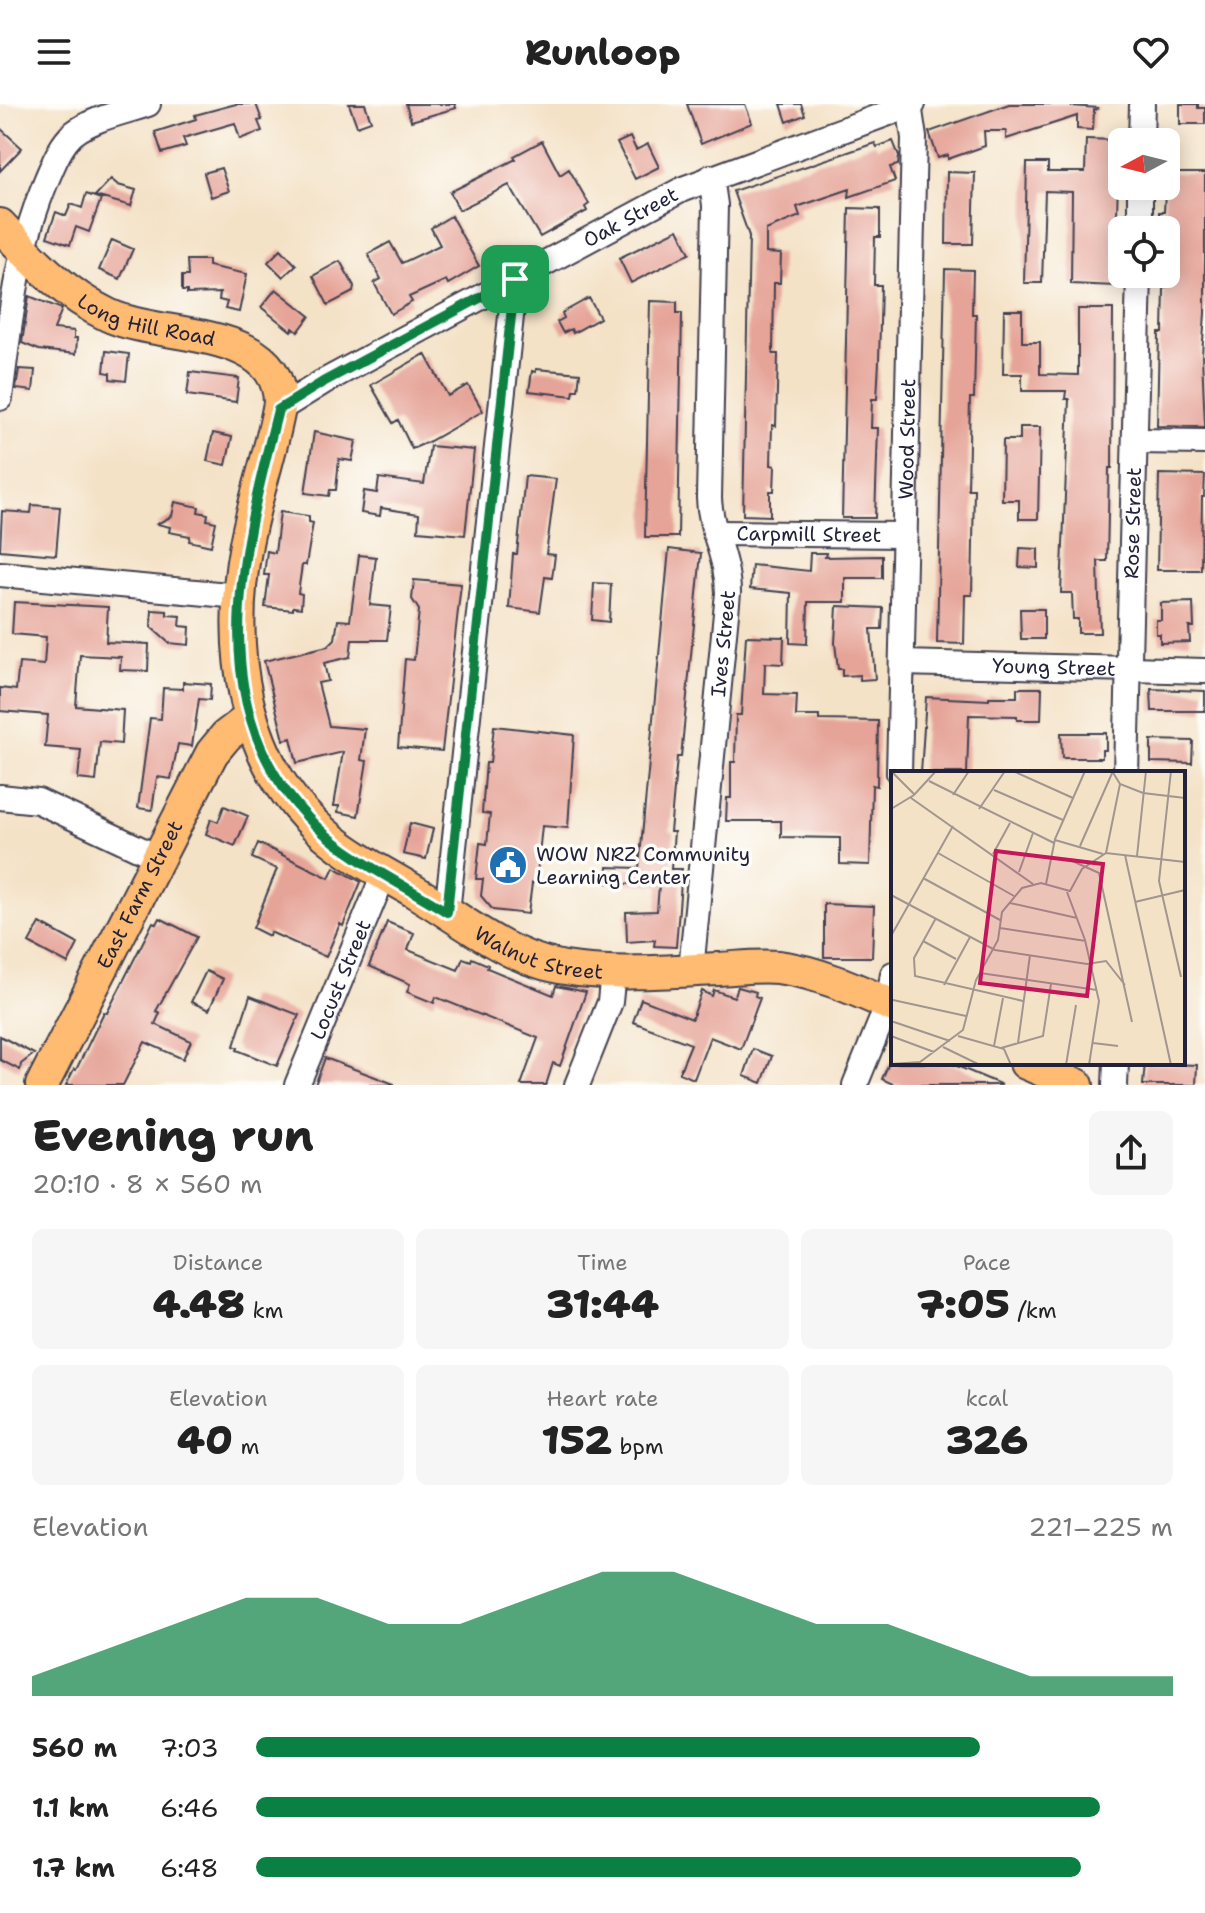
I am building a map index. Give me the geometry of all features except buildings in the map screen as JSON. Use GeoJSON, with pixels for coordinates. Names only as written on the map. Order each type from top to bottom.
{"type":"FeatureCollection","features":[{"type":"Feature","properties":{"kind":"main road","name":"Long Hill Road"},"geometry":{"type":"LineString","coordinates":[[0,225],[68,291],[117,319],[219,341],[251,352],[266,364],[278,384],[278,410]]}},
{"type":"Feature","properties":{"kind":"main road","name":"Walnut Street"},"geometry":{"type":"LineString","coordinates":[[278,410],[251,521],[239,596],[238,642],[251,717],[268,761],[303,813],[333,840],[384,874],[521,957],[558,967],[613,972],[779,967],[891,995]]}},
{"type":"Feature","properties":{"kind":"main road","name":"East Farm Street"},"geometry":{"type":"LineString","coordinates":[[42,1085],[212,753],[226,736],[251,717]]}},
{"type":"Feature","properties":{"kind":"main road"},"geometry":{"type":"LineString","coordinates":[[1031,1065],[1077,1085]]}},
{"type":"Feature","properties":{"kind":"street"},"geometry":{"type":"LineString","coordinates":[[0,398],[22,248],[59,152],[71,136],[87,126],[148,104]]}},
{"type":"Feature","properties":{"kind":"street","name":"Oak Street"},"geometry":{"type":"LineString","coordinates":[[278,410],[323,382],[663,199],[711,177],[911,104]]}},
{"type":"Feature","properties":{"kind":"street","name":"Wood Street"},"geometry":{"type":"LineString","coordinates":[[899,771],[914,138],[911,104]]}},
{"type":"Feature","properties":{"kind":"street"},"geometry":{"type":"LineString","coordinates":[[1141,128],[1142,104]]}},
{"type":"Feature","properties":{"kind":"street","name":"Ives Street"},"geometry":{"type":"LineString","coordinates":[[691,970],[728,593],[726,566],[715,533],[709,498],[715,205],[711,177]]}},
{"type":"Feature","properties":{"kind":"street"},"geometry":{"type":"LineString","coordinates":[[447,912],[515,279]]}},
{"type":"Feature","properties":{"kind":"street","name":"Rose Street"},"geometry":{"type":"LineString","coordinates":[[1126,771],[1139,288]]}},
{"type":"Feature","properties":{"kind":"street"},"geometry":{"type":"LineString","coordinates":[[1136,441],[1205,442]]}},
{"type":"Feature","properties":{"kind":"street","name":"Carpmill Street"},"geometry":{"type":"LineString","coordinates":[[715,533],[904,535]]}},
{"type":"Feature","properties":{"kind":"street"},"geometry":{"type":"LineString","coordinates":[[0,574],[239,596]]}},
{"type":"Feature","properties":{"kind":"street","name":"Young Street"},"geometry":{"type":"LineString","coordinates":[[902,663],[1205,671]]}},
{"type":"Feature","properties":{"kind":"street"},"geometry":{"type":"LineString","coordinates":[[0,797],[38,801],[159,858]]}},
{"type":"Feature","properties":{"kind":"street","name":"Locust Street"},"geometry":{"type":"LineString","coordinates":[[297,1085],[384,874]]}},
{"type":"Feature","properties":{"kind":"street"},"geometry":{"type":"LineString","coordinates":[[577,1085],[610,1002],[613,972]]}},
{"type":"Feature","properties":{"kind":"street"},"geometry":{"type":"LineString","coordinates":[[855,1085],[891,995]]}},
{"type":"Feature","properties":{"kind":"street"},"geometry":{"type":"LineString","coordinates":[[1115,1085],[1116,1065]]}},
{"type":"Feature","properties":{"kind":"place","name":"WOW NRZ Community Learning Center"},"geometry":{"type":"Point","coordinates":[508,865]}},
{"type":"Feature","properties":{"kind":"route"},"geometry":{"type":"LineString","coordinates":[[515,279],[447,912],[340,846],[303,813],[283,787],[258,739],[245,694],[238,642],[243,561],[278,410],[308,390],[515,279]]}}]}
